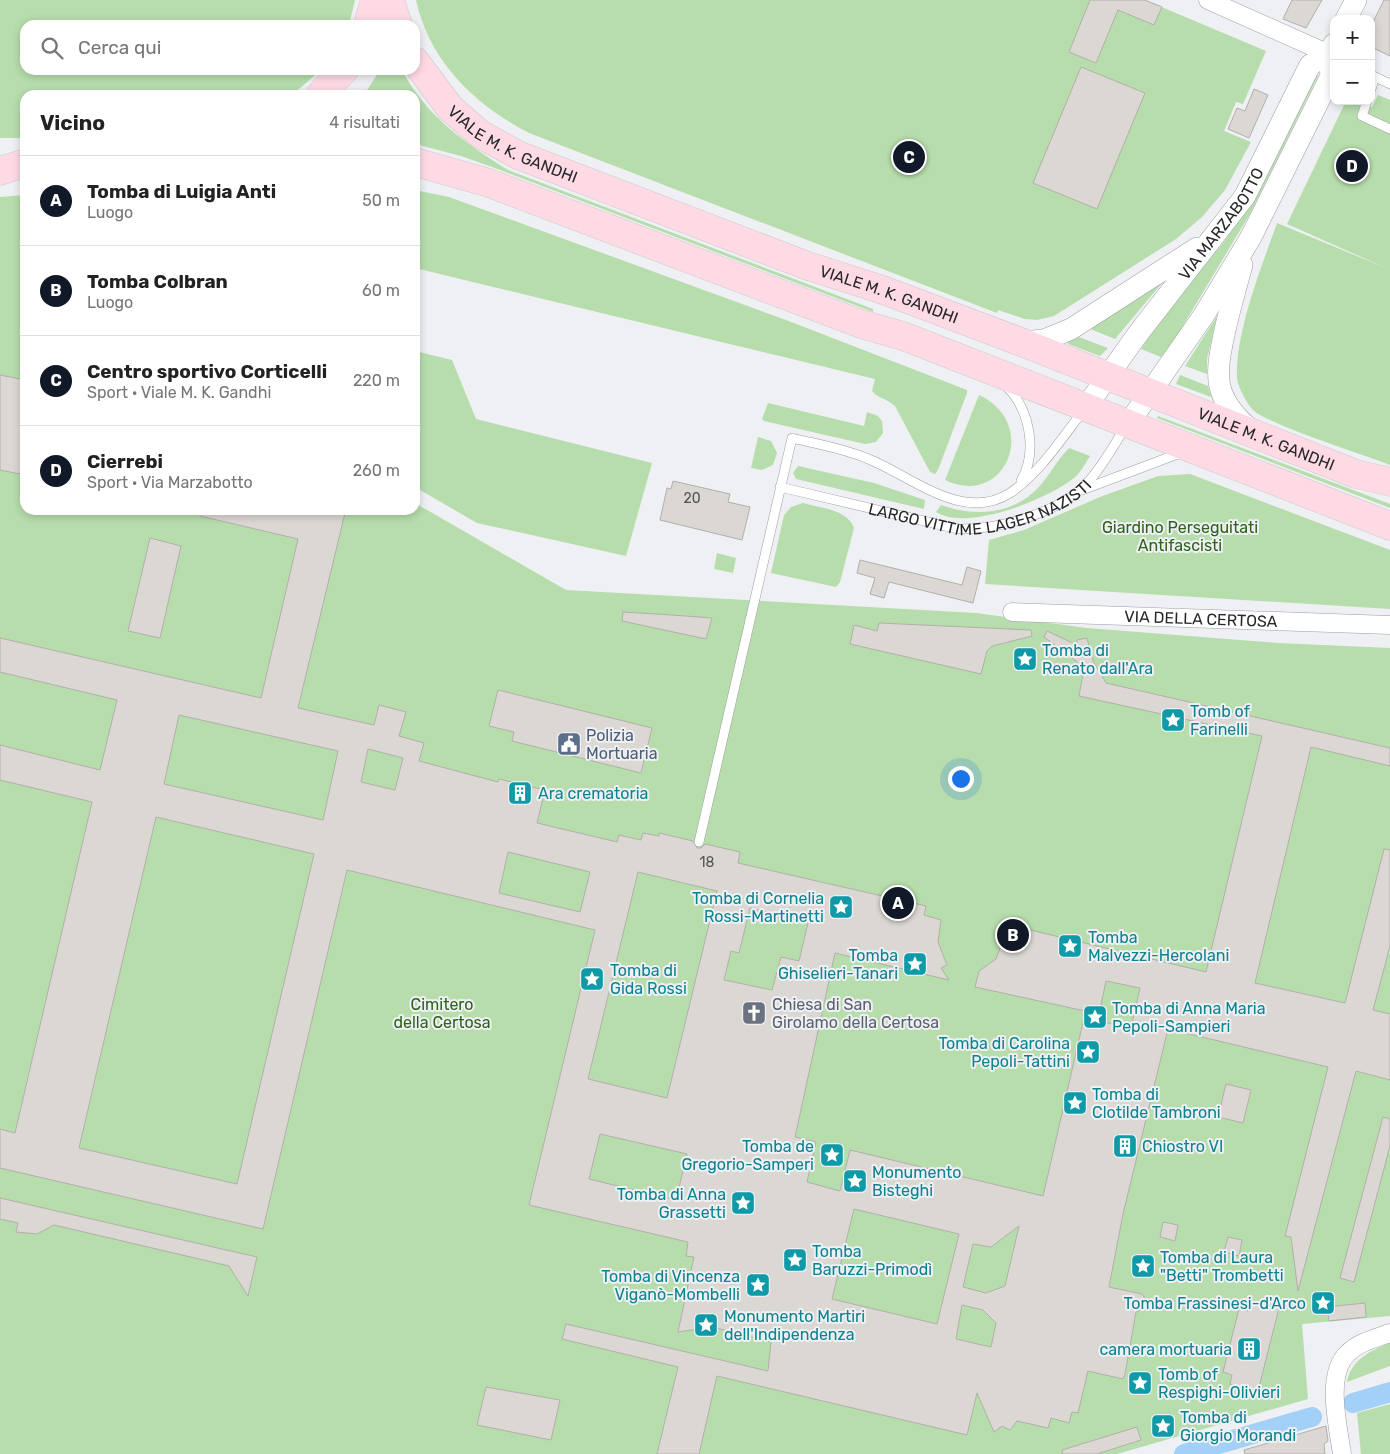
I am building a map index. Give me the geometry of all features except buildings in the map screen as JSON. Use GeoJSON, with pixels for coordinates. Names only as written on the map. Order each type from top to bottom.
{"type":"FeatureCollection","features":[{"type":"Feature","properties":{"kind":"main road"},"geometry":{"type":"LineString","coordinates":[[369,20],[375,0]]}},
{"type":"Feature","properties":{"kind":"main road"},"geometry":{"type":"LineString","coordinates":[[390,0],[396,20]]}},
{"type":"Feature","properties":{"kind":"main road","name":"VIALE M. K. GANDHI"},"geometry":{"type":"LineString","coordinates":[[420,69],[450,108],[480,134],[518,155],[808,266],[883,290],[1021,342],[1098,390],[1139,408],[1257,435],[1356,474],[1390,482]]}},
{"type":"Feature","properties":{"kind":"main road"},"geometry":{"type":"LineString","coordinates":[[325,90],[339,75]]}},
{"type":"Feature","properties":{"kind":"main road"},"geometry":{"type":"LineString","coordinates":[[0,161],[20,162]]}},
{"type":"Feature","properties":{"kind":"main road","name":"VIALE M. K. GANDHI"},"geometry":{"type":"LineString","coordinates":[[420,163],[486,182],[861,324],[903,336],[986,368],[1098,390],[1139,408],[1190,450],[1390,526]]}},
{"type":"Feature","properties":{"kind":"main road"},"geometry":{"type":"LineString","coordinates":[[0,171],[20,164]]}},
{"type":"Feature","properties":{"kind":"street"},"geometry":{"type":"LineString","coordinates":[[1208,0],[1330,51]]}},
{"type":"Feature","properties":{"kind":"street"},"geometry":{"type":"LineString","coordinates":[[1348,15],[1356,0]]}},
{"type":"Feature","properties":{"kind":"street","name":"VIA MARZABOTTO"},"geometry":{"type":"LineString","coordinates":[[1098,390],[1157,307],[1214,237],[1248,190],[1310,65],[1330,53]]}},
{"type":"Feature","properties":{"kind":"street","name":"VIA MARZABOTTO"},"geometry":{"type":"LineString","coordinates":[[1139,408],[1204,315],[1252,237],[1331,76],[1332,60]]}},
{"type":"Feature","properties":{"kind":"street"},"geometry":{"type":"LineString","coordinates":[[1021,342],[1044,340],[1064,333],[1214,237]]}},
{"type":"Feature","properties":{"kind":"street"},"geometry":{"type":"LineString","coordinates":[[1252,237],[1220,352],[1218,378],[1221,393],[1229,409],[1257,435]]}},
{"type":"Feature","properties":{"kind":"street","name":"VIA DELLA CERTOSA"},"geometry":{"type":"LineString","coordinates":[[1012,612],[1390,625]]}},
{"type":"Feature","properties":{"kind":"street"},"geometry":{"type":"LineString","coordinates":[[1342,1454],[1335,1389],[1337,1370],[1348,1352],[1359,1345],[1390,1333]]}},
{"type":"Feature","properties":{"kind":"lane"},"geometry":{"type":"LineString","coordinates":[[1375,77],[1390,84]]}},
{"type":"Feature","properties":{"kind":"lane"},"geometry":{"type":"LineString","coordinates":[[1366,105],[1362,116],[1390,129]]}},
{"type":"Feature","properties":{"kind":"lane"},"geometry":{"type":"LineString","coordinates":[[986,368],[1017,398],[1029,432],[1029,460],[1016,488]]}},
{"type":"Feature","properties":{"kind":"lane"},"geometry":{"type":"LineString","coordinates":[[699,842],[792,438],[866,458],[936,492],[960,501],[991,501],[1016,488],[1038,467],[1098,390]]}},
{"type":"Feature","properties":{"kind":"lane","name":"LARGO VITTIME LAGER NAZISTI"},"geometry":{"type":"LineString","coordinates":[[780,487],[958,529],[982,530],[1010,524],[1036,515],[1078,492],[1099,468],[1139,408]]}},
{"type":"Feature","properties":{"kind":"lane"},"geometry":{"type":"LineString","coordinates":[[1078,492],[1190,450]]}},
{"type":"Feature","properties":{"kind":"green space"},"geometry":{"type":"Polygon","coordinates":[[[0,0],[355,0],[350,20],[20,20],[20,75],[315,75],[298,90],[20,90],[20,138],[0,138],[0,0]]]}},
{"type":"Feature","properties":{"kind":"green space"},"geometry":{"type":"Polygon","coordinates":[[[416,0],[1145,0],[1266,51],[1243,104],[1236,102],[1224,131],[1251,142],[1225,190],[1202,217],[1176,239],[1054,316],[1037,320],[1025,319],[998,310],[997,313],[529,133],[490,109],[457,79],[443,62],[432,43],[422,22],[416,0]]]}},
{"type":"Feature","properties":{"kind":"green space"},"geometry":{"type":"Polygon","coordinates":[[[1317,74],[1318,76],[1251,212],[1175,339],[1161,357],[1141,349],[1162,317],[1223,243],[1248,208],[1317,74]]]}},
{"type":"Feature","properties":{"kind":"green space"},"geometry":{"type":"Polygon","coordinates":[[[377,75],[405,75],[415,90],[367,90],[377,75]]]}},
{"type":"Feature","properties":{"kind":"green space"},"geometry":{"type":"Polygon","coordinates":[[[1378,95],[1390,100],[1390,465],[1316,439],[1260,415],[1247,402],[1237,378],[1240,340],[1245,320],[1277,223],[1386,268],[1287,224],[1344,105],[1367,105],[1372,107],[1375,105],[1378,95]]]}},
{"type":"Feature","properties":{"kind":"green space"},"geometry":{"type":"Polygon","coordinates":[[[420,97],[435,115],[462,139],[508,170],[873,309],[873,312],[492,167],[461,156],[420,145],[420,97]]]}},
{"type":"Feature","properties":{"kind":"green space"},"geometry":{"type":"Polygon","coordinates":[[[420,191],[449,197],[786,320],[967,390],[935,474],[930,472],[895,406],[872,391],[875,379],[420,269],[420,191]]]}},
{"type":"Feature","properties":{"kind":"green space","name":"Cimitero della Certosa"},"geometry":{"type":"Polygon","coordinates":[[[20,195],[20,515],[420,515],[420,506],[566,590],[976,613],[1087,628],[1278,643],[1390,648],[1390,1316],[1302,1324],[1308,1399],[1117,1454],[0,1454],[0,197],[20,195]]]}},
{"type":"Feature","properties":{"kind":"green space"},"geometry":{"type":"Polygon","coordinates":[[[1162,283],[1115,339],[1088,328],[1162,283]]]}},
{"type":"Feature","properties":{"kind":"green space"},"geometry":{"type":"Polygon","coordinates":[[[1217,316],[1207,359],[1207,374],[1185,366],[1217,316]]]}},
{"type":"Feature","properties":{"kind":"green space"},"geometry":{"type":"Polygon","coordinates":[[[1076,336],[1108,348],[1100,356],[1068,344],[1067,341],[1076,336]]]}},
{"type":"Feature","properties":{"kind":"green space"},"geometry":{"type":"Polygon","coordinates":[[[420,352],[452,360],[476,419],[652,463],[626,556],[477,523],[420,490],[420,352]]]}},
{"type":"Feature","properties":{"kind":"green space"},"geometry":{"type":"Polygon","coordinates":[[[1180,375],[1208,386],[1211,397],[1176,384],[1180,375]]]}},
{"type":"Feature","properties":{"kind":"green space"},"geometry":{"type":"Polygon","coordinates":[[[979,395],[998,408],[1008,425],[1011,442],[1008,459],[998,473],[984,483],[966,486],[945,480],[979,395]]]}},
{"type":"Feature","properties":{"kind":"green space"},"geometry":{"type":"Polygon","coordinates":[[[768,403],[864,426],[867,412],[878,416],[882,421],[883,433],[876,442],[865,444],[764,421],[762,419],[768,403]]]}},
{"type":"Feature","properties":{"kind":"green space"},"geometry":{"type":"Polygon","coordinates":[[[1158,416],[1390,504],[1390,508],[1157,418],[1158,416]]]}},
{"type":"Feature","properties":{"kind":"green space"},"geometry":{"type":"Polygon","coordinates":[[[758,437],[771,441],[777,453],[773,465],[762,470],[751,468],[758,437]]]}},
{"type":"Feature","properties":{"kind":"green space"},"geometry":{"type":"Polygon","coordinates":[[[1069,448],[1090,456],[1081,471],[1074,478],[1046,495],[986,516],[950,517],[936,512],[941,505],[954,509],[979,512],[992,511],[1017,504],[1038,488],[1069,448]]]}},
{"type":"Feature","properties":{"kind":"green space"},"geometry":{"type":"Polygon","coordinates":[[[798,466],[874,483],[925,500],[924,509],[796,479],[793,473],[798,466]]]}},
{"type":"Feature","properties":{"kind":"green space","name":"Giardino Perseguitati Antifascisti"},"geometry":{"type":"Polygon","coordinates":[[[1190,474],[1390,550],[1390,609],[985,584],[989,540],[1024,530],[1100,497],[1158,476],[1190,474]]]}},
{"type":"Feature","properties":{"kind":"green space"},"geometry":{"type":"Polygon","coordinates":[[[803,503],[839,513],[854,528],[840,582],[836,587],[771,573],[784,515],[791,507],[803,503]]]}},
{"type":"Feature","properties":{"kind":"green space"},"geometry":{"type":"Polygon","coordinates":[[[717,553],[736,558],[733,573],[714,569],[717,553]]]}},
{"type":"Feature","properties":{"kind":"green space"},"geometry":{"type":"Polygon","coordinates":[[[1390,1343],[1390,1366],[1347,1382],[1349,1374],[1357,1362],[1369,1353],[1390,1343]]]}},
{"type":"Feature","properties":{"kind":"green space"},"geometry":{"type":"Polygon","coordinates":[[[1390,1404],[1390,1454],[1361,1454],[1357,1413],[1390,1404]]]}},
{"type":"Feature","properties":{"kind":"waterway"},"geometry":{"type":"LineString","coordinates":[[1353,1403],[1390,1392]]}},
{"type":"Feature","properties":{"kind":"waterway"},"geometry":{"type":"LineString","coordinates":[[1184,1454],[1312,1417]]}},
{"type":"Feature","properties":{"kind":"place","name":"Centro sportivo Corticelli"},"geometry":{"type":"Point","coordinates":[909,157]}},
{"type":"Feature","properties":{"kind":"place","name":"Cierrebi"},"geometry":{"type":"Point","coordinates":[1352,166]}},
{"type":"Feature","properties":{"kind":"place","name":"Tomba di Renato dall'Ara"},"geometry":{"type":"Point","coordinates":[1025,659]}},
{"type":"Feature","properties":{"kind":"place","name":"Tomb of Farinelli"},"geometry":{"type":"Point","coordinates":[1173,720]}},
{"type":"Feature","properties":{"kind":"place","name":"Polizia Mortuaria"},"geometry":{"type":"Point","coordinates":[569,744]}},
{"type":"Feature","properties":{"kind":"place","name":"Ara crematoria"},"geometry":{"type":"Point","coordinates":[520,793]}},
{"type":"Feature","properties":{"kind":"place","name":"Tomba di Luigia Anti"},"geometry":{"type":"Point","coordinates":[898,903]}},
{"type":"Feature","properties":{"kind":"place","name":"Tomba di Cornelia Rossi-Martinetti"},"geometry":{"type":"Point","coordinates":[841,907]}},
{"type":"Feature","properties":{"kind":"place","name":"Tomba Colbran"},"geometry":{"type":"Point","coordinates":[1013,935]}},
{"type":"Feature","properties":{"kind":"place","name":"Tomba Malvezzi-Hercolani"},"geometry":{"type":"Point","coordinates":[1070,946]}},
{"type":"Feature","properties":{"kind":"place","name":"Tomba Ghiselieri-Tanari"},"geometry":{"type":"Point","coordinates":[915,964]}},
{"type":"Feature","properties":{"kind":"place","name":"Tomba di Gida Rossi"},"geometry":{"type":"Point","coordinates":[592,979]}},
{"type":"Feature","properties":{"kind":"place","name":"Chiesa di San Girolamo della Certosa"},"geometry":{"type":"Point","coordinates":[754,1013]}},
{"type":"Feature","properties":{"kind":"place","name":"Tomba di Anna Maria Pepoli-Sampieri"},"geometry":{"type":"Point","coordinates":[1095,1017]}},
{"type":"Feature","properties":{"kind":"place","name":"Tomba di Carolina Pepoli-Tattini"},"geometry":{"type":"Point","coordinates":[1088,1052]}},
{"type":"Feature","properties":{"kind":"place","name":"Tomba di Clotilde Tambroni"},"geometry":{"type":"Point","coordinates":[1075,1103]}},
{"type":"Feature","properties":{"kind":"place","name":"Chiostro VI"},"geometry":{"type":"Point","coordinates":[1125,1146]}},
{"type":"Feature","properties":{"kind":"place","name":"Tomba de Gregorio-Samperi"},"geometry":{"type":"Point","coordinates":[832,1155]}},
{"type":"Feature","properties":{"kind":"place","name":"Monumento Bisteghi"},"geometry":{"type":"Point","coordinates":[855,1181]}},
{"type":"Feature","properties":{"kind":"place","name":"Tomba di Anna Grassetti"},"geometry":{"type":"Point","coordinates":[743,1203]}},
{"type":"Feature","properties":{"kind":"place","name":"Tomba Baruzzi-Primodì"},"geometry":{"type":"Point","coordinates":[795,1260]}},
{"type":"Feature","properties":{"kind":"place","name":"Tomba di Laura \"Betti\" Trombetti"},"geometry":{"type":"Point","coordinates":[1143,1266]}},
{"type":"Feature","properties":{"kind":"place","name":"Tomba di Vincenza Viganò-Mombelli"},"geometry":{"type":"Point","coordinates":[758,1285]}},
{"type":"Feature","properties":{"kind":"place","name":"Tomba Frassinesi-d'Arco"},"geometry":{"type":"Point","coordinates":[1323,1303]}},
{"type":"Feature","properties":{"kind":"place","name":"Monumento Martiri dell'Indipendenza"},"geometry":{"type":"Point","coordinates":[706,1325]}},
{"type":"Feature","properties":{"kind":"place","name":"camera mortuaria"},"geometry":{"type":"Point","coordinates":[1249,1349]}},
{"type":"Feature","properties":{"kind":"place","name":"Tomb of Respighi-Olivieri"},"geometry":{"type":"Point","coordinates":[1140,1383]}},
{"type":"Feature","properties":{"kind":"place","name":"Tomba di Giorgio Morandi"},"geometry":{"type":"Point","coordinates":[1163,1426]}}]}
